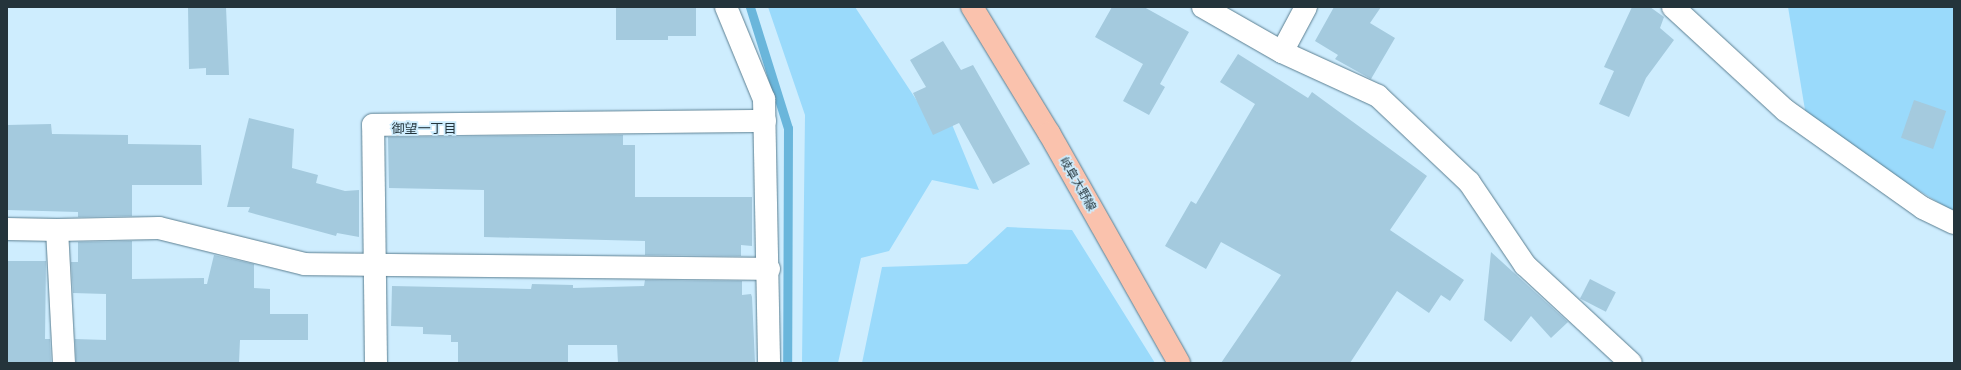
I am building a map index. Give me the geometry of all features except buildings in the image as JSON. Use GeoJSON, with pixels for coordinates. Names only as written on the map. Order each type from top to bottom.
{"type":"FeatureCollection","features":[{"type":"Feature","properties":{"kind":"main road","name":"岐阜大野線"},"geometry":{"type":"LineString","coordinates":[[972,7],[1038,114],[1179,363]]}},
{"type":"Feature","properties":{"kind":"street"},"geometry":{"type":"LineString","coordinates":[[726,7],[764,99],[769,268],[769,363]]}},
{"type":"Feature","properties":{"kind":"street"},"geometry":{"type":"LineString","coordinates":[[1203,7],[1282,52],[1378,96],[1469,182],[1526,265],[1631,363]]}},
{"type":"Feature","properties":{"kind":"street"},"geometry":{"type":"LineString","coordinates":[[1282,52],[1306,7]]}},
{"type":"Feature","properties":{"kind":"street"},"geometry":{"type":"LineString","coordinates":[[1673,7],[1785,110],[1923,208],[1954,223]]}},
{"type":"Feature","properties":{"kind":"street"},"geometry":{"type":"LineString","coordinates":[[376,363],[374,125],[765,122]]}},
{"type":"Feature","properties":{"kind":"street"},"geometry":{"type":"LineString","coordinates":[[7,230],[159,228],[305,264],[769,268]]}},
{"type":"Feature","properties":{"kind":"street"},"geometry":{"type":"LineString","coordinates":[[57,230],[64,363]]}},
{"type":"Feature","properties":{"kind":"shaded area"},"geometry":{"type":"Polygon","coordinates":[[[768,7],[855,7],[931,122],[951,122],[979,190],[932,180],[889,251],[861,258],[838,363],[802,363],[805,115],[768,7]]]}},
{"type":"Feature","properties":{"kind":"shaded area"},"geometry":{"type":"Polygon","coordinates":[[[1788,7],[1954,7],[1954,212],[1807,122],[1788,7]]]}},
{"type":"Feature","properties":{"kind":"shaded area"},"geometry":{"type":"Polygon","coordinates":[[[1007,227],[1072,230],[1155,363],[862,363],[882,267],[967,264],[1007,227]]]}},
{"type":"Feature","properties":{"kind":"waterway"},"geometry":{"type":"LineString","coordinates":[[750,7],[788,128],[787,363]]}},
{"type":"Feature","properties":{"kind":"district","name":"御望一丁目"},"geometry":{"type":"Point","coordinates":[424,128]}}]}
